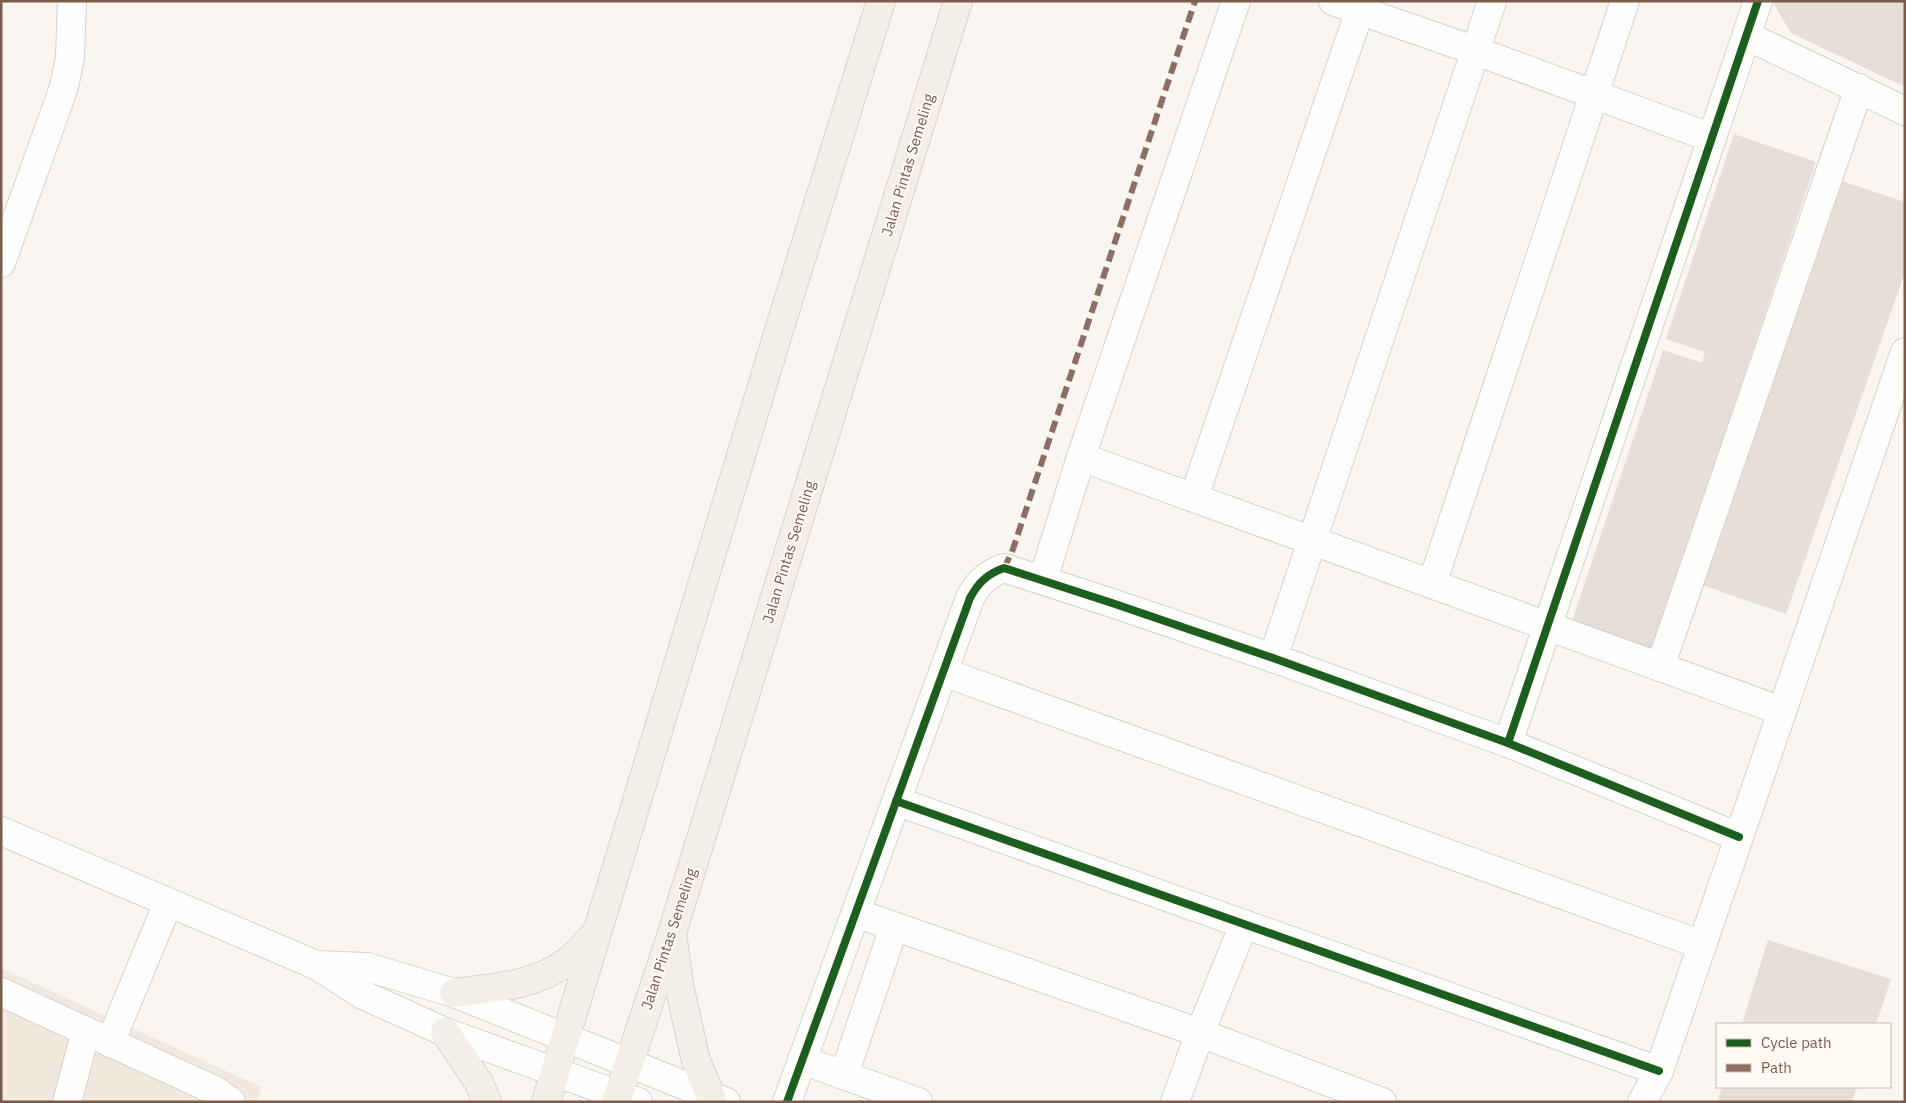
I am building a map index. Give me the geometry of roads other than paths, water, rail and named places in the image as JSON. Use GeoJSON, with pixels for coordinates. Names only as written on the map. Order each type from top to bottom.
{"type":"FeatureCollection","features":[{"type":"Feature","properties":{"kind":"main road"},"geometry":{"type":"LineString","coordinates":[[546,1102],[776,340],[881,1]]}},
{"type":"Feature","properties":{"kind":"main road","name":"Jalan Pintas Semeling"},"geometry":{"type":"LineString","coordinates":[[624,1099],[629,1062],[672,933],[958,1]]}},
{"type":"Feature","properties":{"kind":"main road"},"geometry":{"type":"LineString","coordinates":[[454,993],[506,986],[536,979],[567,962],[599,930]]}},
{"type":"Feature","properties":{"kind":"main road"},"geometry":{"type":"LineString","coordinates":[[672,933],[679,985],[696,1061],[718,1099]]}},
{"type":"Feature","properties":{"kind":"main road"},"geometry":{"type":"LineString","coordinates":[[445,1032],[479,1083],[487,1102]]}},
{"type":"Feature","properties":{"kind":"street"},"geometry":{"type":"LineString","coordinates":[[3,251],[64,87],[70,57],[72,1]]}},
{"type":"Feature","properties":{"kind":"street"},"geometry":{"type":"LineString","coordinates":[[1043,580],[1081,456],[1236,1]]}},
{"type":"Feature","properties":{"kind":"street"},"geometry":{"type":"LineString","coordinates":[[1333,1],[1362,6],[1476,51],[1712,138]]}},
{"type":"Feature","properties":{"kind":"street"},"geometry":{"type":"LineString","coordinates":[[1273,658],[1492,1]]}},
{"type":"Feature","properties":{"kind":"street"},"geometry":{"type":"LineString","coordinates":[[1432,584],[1625,1]]}},
{"type":"Feature","properties":{"kind":"street"},"geometry":{"type":"LineString","coordinates":[[1508,743],[1758,1]]}},
{"type":"Feature","properties":{"kind":"street"},"geometry":{"type":"LineString","coordinates":[[1194,498],[1362,6]]}},
{"type":"Feature","properties":{"kind":"street"},"geometry":{"type":"LineString","coordinates":[[1747,36],[1905,111]]}},
{"type":"Feature","properties":{"kind":"street"},"geometry":{"type":"LineString","coordinates":[[1660,667],[1859,88]]}},
{"type":"Feature","properties":{"kind":"street"},"geometry":{"type":"LineString","coordinates":[[1642,1102],[1659,1071],[1905,352]]}},
{"type":"Feature","properties":{"kind":"street"},"geometry":{"type":"LineString","coordinates":[[1081,456],[1782,711]]}},
{"type":"Feature","properties":{"kind":"street"},"geometry":{"type":"LineString","coordinates":[[787,1102],[970,598],[976,586],[983,579],[1004,568],[1273,658],[1508,743],[1739,837]]}},
{"type":"Feature","properties":{"kind":"street"},"geometry":{"type":"LineString","coordinates":[[943,672],[1702,945]]}},
{"type":"Feature","properties":{"kind":"street"},"geometry":{"type":"LineString","coordinates":[[896,801],[1659,1071]]}},
{"type":"Feature","properties":{"kind":"street"},"geometry":{"type":"LineString","coordinates":[[1,832],[316,965],[361,994],[445,1032],[624,1099]]}},
{"type":"Feature","properties":{"kind":"street"},"geometry":{"type":"LineString","coordinates":[[66,1102],[168,904]]}},
{"type":"Feature","properties":{"kind":"street"},"geometry":{"type":"LineString","coordinates":[[856,913],[1200,1033],[1382,1102]]}},
{"type":"Feature","properties":{"kind":"street"},"geometry":{"type":"LineString","coordinates":[[1176,1102],[1200,1033],[1244,924]]}},
{"type":"Feature","properties":{"kind":"street"},"geometry":{"type":"LineString","coordinates":[[844,1075],[894,927]]}},
{"type":"Feature","properties":{"kind":"street"},"geometry":{"type":"LineString","coordinates":[[316,965],[367,967],[454,993],[718,1099]]}},
{"type":"Feature","properties":{"kind":"street"},"geometry":{"type":"LineString","coordinates":[[1,992],[223,1096]]}},
{"type":"Feature","properties":{"kind":"street"},"geometry":{"type":"LineString","coordinates":[[802,1060],[918,1102]]}}]}
